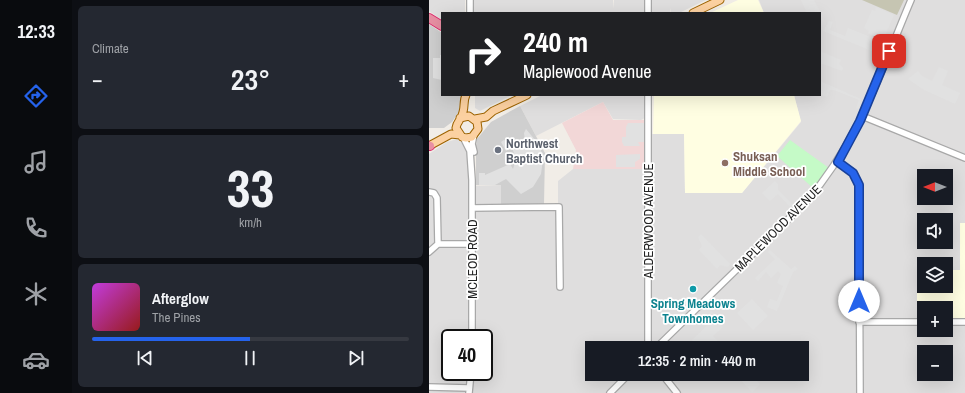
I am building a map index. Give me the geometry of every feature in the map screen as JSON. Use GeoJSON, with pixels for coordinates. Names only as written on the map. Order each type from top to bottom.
{"type":"FeatureCollection","features":[{"type":"Feature","properties":{"kind":"highway"},"geometry":{"type":"LineString","coordinates":[[429,18],[441,25]]}},
{"type":"Feature","properties":{"kind":"main road"},"geometry":{"type":"LineString","coordinates":[[695,12],[720,0]]}},
{"type":"Feature","properties":{"kind":"main road"},"geometry":{"type":"LineString","coordinates":[[461,136],[457,130],[459,121],[463,114],[463,100],[465,96]]}},
{"type":"Feature","properties":{"kind":"main road"},"geometry":{"type":"LineString","coordinates":[[466,96],[468,110],[473,118],[476,132]]}},
{"type":"Feature","properties":{"kind":"main road"},"geometry":{"type":"LineString","coordinates":[[429,145],[467,116],[482,118],[525,96]]}},
{"type":"Feature","properties":{"kind":"main road"},"geometry":{"type":"LineString","coordinates":[[429,145],[451,134],[470,138],[501,108]]}},
{"type":"Feature","properties":{"kind":"street"},"geometry":{"type":"LineString","coordinates":[[469,0],[470,12]]}},
{"type":"Feature","properties":{"kind":"street"},"geometry":{"type":"LineString","coordinates":[[648,0],[648,12]]}},
{"type":"Feature","properties":{"kind":"street","name":"MAPLEWOOD AVENUE"},"geometry":{"type":"LineString","coordinates":[[663,341],[806,202],[838,162],[863,116],[911,0]]}},
{"type":"Feature","properties":{"kind":"street","name":"ALDERWOOD AVENUE"},"geometry":{"type":"LineString","coordinates":[[648,96],[648,341]]}},
{"type":"Feature","properties":{"kind":"street"},"geometry":{"type":"LineString","coordinates":[[863,116],[965,158]]}},
{"type":"Feature","properties":{"kind":"street","name":"MCLEOD ROAD"},"geometry":{"type":"LineString","coordinates":[[472,180],[474,158],[472,144],[476,132]]}},
{"type":"Feature","properties":{"kind":"street","name":"MCLEOD ROAD"},"geometry":{"type":"LineString","coordinates":[[461,136],[470,151],[472,180],[472,329]]}},
{"type":"Feature","properties":{"kind":"street"},"geometry":{"type":"LineString","coordinates":[[838,162],[853,173],[859,185],[860,393]]}},
{"type":"Feature","properties":{"kind":"street"},"geometry":{"type":"LineString","coordinates":[[429,192],[434,193],[437,198],[437,244],[429,252]]}},
{"type":"Feature","properties":{"kind":"street"},"geometry":{"type":"LineString","coordinates":[[472,208],[559,207],[560,286]]}},
{"type":"Feature","properties":{"kind":"street"},"geometry":{"type":"LineString","coordinates":[[437,244],[472,244]]}},
{"type":"Feature","properties":{"kind":"street"},"geometry":{"type":"LineString","coordinates":[[859,322],[917,322]]}},
{"type":"Feature","properties":{"kind":"street"},"geometry":{"type":"LineString","coordinates":[[953,322],[965,322]]}},
{"type":"Feature","properties":{"kind":"street"},"geometry":{"type":"LineString","coordinates":[[609,393],[622,381]]}},
{"type":"Feature","properties":{"kind":"street"},"geometry":{"type":"LineString","coordinates":[[668,381],[677,393]]}},
{"type":"Feature","properties":{"kind":"street"},"geometry":{"type":"LineString","coordinates":[[429,387],[469,390]]}},
{"type":"Feature","properties":{"kind":"shaded area"},"geometry":{"type":"Polygon","coordinates":[[[429,0],[465,0],[465,12],[441,12],[441,19],[429,11],[429,0]]]}},
{"type":"Feature","properties":{"kind":"shaded area"},"geometry":{"type":"Polygon","coordinates":[[[474,0],[613,0],[614,9],[614,0],[645,0],[645,12],[474,12],[474,0]]]}},
{"type":"Feature","properties":{"kind":"shaded area"},"geometry":{"type":"Polygon","coordinates":[[[650,0],[706,0],[681,12],[671,12],[671,8],[670,12],[650,12],[650,0]]]}},
{"type":"Feature","properties":{"kind":"shaded area"},"geometry":{"type":"Polygon","coordinates":[[[738,0],[758,0],[764,12],[712,12],[738,0]]]}},
{"type":"Feature","properties":{"kind":"shaded area"},"geometry":{"type":"Polygon","coordinates":[[[759,0],[965,0],[965,393],[429,393],[429,154],[447,142],[457,139],[465,146],[469,155],[469,186],[501,185],[501,205],[558,204],[558,181],[573,169],[652,169],[652,134],[684,134],[685,193],[742,193],[801,122],[794,96],[821,96],[821,12],[764,12],[759,0]]]}},
{"type":"Feature","properties":{"kind":"shaded area"},"geometry":{"type":"Polygon","coordinates":[[[801,0],[814,0],[820,12],[807,12],[801,0]]]}},
{"type":"Feature","properties":{"kind":"shaded area"},"geometry":{"type":"Polygon","coordinates":[[[862,0],[904,0],[897,15],[862,0]]]}},
{"type":"Feature","properties":{"kind":"shaded area"},"geometry":{"type":"Polygon","coordinates":[[[876,7],[894,15],[883,40],[868,33],[869,31],[864,28],[872,10],[875,11],[876,7]]]}},
{"type":"Feature","properties":{"kind":"shaded area"},"geometry":{"type":"Polygon","coordinates":[[[829,21],[833,22],[830,30],[845,36],[848,28],[883,42],[879,54],[823,31],[829,21]]]}},
{"type":"Feature","properties":{"kind":"shaded area"},"geometry":{"type":"Polygon","coordinates":[[[429,24],[441,32],[441,96],[461,96],[461,109],[452,122],[444,128],[429,128],[429,24]]]}},
{"type":"Feature","properties":{"kind":"shaded area"},"geometry":{"type":"Polygon","coordinates":[[[821,51],[841,60],[839,64],[843,68],[842,71],[821,63],[821,51]]]}},
{"type":"Feature","properties":{"kind":"shaded area"},"geometry":{"type":"Polygon","coordinates":[[[441,55],[441,80],[433,78],[433,58],[440,58],[441,55]]]}},
{"type":"Feature","properties":{"kind":"shaded area"},"geometry":{"type":"Polygon","coordinates":[[[939,67],[948,71],[942,85],[960,93],[955,104],[924,90],[908,79],[918,71],[922,76],[932,81],[939,67]]]}},
{"type":"Feature","properties":{"kind":"shaded area"},"geometry":{"type":"Polygon","coordinates":[[[821,81],[861,99],[859,109],[856,108],[859,100],[834,90],[830,90],[827,97],[821,94],[821,81]]]}},
{"type":"Feature","properties":{"kind":"shaded area"},"geometry":{"type":"Polygon","coordinates":[[[475,96],[510,96],[480,111],[475,108],[475,96]]]}},
{"type":"Feature","properties":{"kind":"shaded area"},"geometry":{"type":"Polygon","coordinates":[[[540,96],[645,96],[645,118],[641,120],[613,119],[603,102],[536,136],[520,106],[540,96]]]}},
{"type":"Feature","properties":{"kind":"shaded area","name":"Shuksan Middle School"},"geometry":{"type":"Polygon","coordinates":[[[654,96],[794,96],[801,121],[742,193],[685,193],[684,134],[653,134],[654,96]]]}},
{"type":"Feature","properties":{"kind":"shaded area"},"geometry":{"type":"Polygon","coordinates":[[[603,102],[613,120],[645,120],[645,169],[573,169],[576,150],[562,123],[603,102]]]}},
{"type":"Feature","properties":{"kind":"shaded area"},"geometry":{"type":"Polygon","coordinates":[[[520,106],[545,153],[544,204],[501,205],[501,185],[476,185],[477,139],[491,122],[520,106]]]}},
{"type":"Feature","properties":{"kind":"shaded area"},"geometry":{"type":"Polygon","coordinates":[[[628,123],[646,123],[645,142],[638,142],[640,146],[624,146],[622,137],[626,137],[626,127],[628,123]]]}},
{"type":"Feature","properties":{"kind":"shaded area"},"geometry":{"type":"Polygon","coordinates":[[[526,129],[540,146],[543,159],[541,174],[533,187],[521,194],[506,179],[495,185],[479,185],[479,173],[485,173],[485,175],[510,164],[513,169],[516,160],[512,147],[506,151],[501,142],[504,140],[510,143],[516,139],[525,140],[524,133],[526,129]]]}},
{"type":"Feature","properties":{"kind":"shaded area"},"geometry":{"type":"Polygon","coordinates":[[[640,154],[640,159],[635,162],[635,167],[616,167],[616,155],[640,154]]]}},
{"type":"Feature","properties":{"kind":"shaded area"},"geometry":{"type":"Polygon","coordinates":[[[775,181],[778,184],[778,190],[794,206],[791,208],[778,194],[770,201],[762,193],[775,181]]]}},
{"type":"Feature","properties":{"kind":"shaded area"},"geometry":{"type":"Polygon","coordinates":[[[960,223],[965,223],[965,319],[953,319],[953,301],[917,301],[917,293],[953,293],[953,270],[960,270],[960,223]]]}},
{"type":"Feature","properties":{"kind":"shaded area"},"geometry":{"type":"Polygon","coordinates":[[[701,234],[730,264],[728,267],[720,265],[717,269],[699,250],[702,246],[698,237],[701,234]]]}},
{"type":"Feature","properties":{"kind":"shaded area"},"geometry":{"type":"Polygon","coordinates":[[[770,250],[791,269],[795,266],[798,269],[793,272],[777,311],[767,307],[770,299],[777,301],[783,286],[777,283],[781,274],[778,271],[771,278],[766,272],[758,281],[755,278],[775,259],[768,252],[770,250]]]}},
{"type":"Feature","properties":{"kind":"shaded area"},"geometry":{"type":"Polygon","coordinates":[[[752,299],[768,316],[753,330],[737,313],[752,299]]]}},
{"type":"Feature","properties":{"kind":"shaded area"},"geometry":{"type":"Polygon","coordinates":[[[711,311],[721,319],[718,322],[723,327],[713,336],[718,341],[693,341],[692,340],[714,319],[709,313],[711,311]]]}},
{"type":"Feature","properties":{"kind":"shaded area"},"geometry":{"type":"Polygon","coordinates":[[[742,381],[757,381],[760,384],[752,392],[742,381]]]}},
{"type":"Feature","properties":{"kind":"green space"},"geometry":{"type":"Polygon","coordinates":[[[790,140],[829,168],[813,188],[777,156],[790,140]]]}},
{"type":"Feature","properties":{"kind":"place","name":"Northwest Baptist Church"},"geometry":{"type":"Point","coordinates":[498,150]}},
{"type":"Feature","properties":{"kind":"place","name":"Shuksan Middle School"},"geometry":{"type":"Point","coordinates":[725,163]}},
{"type":"Feature","properties":{"kind":"place","name":"Spring Meadows Townhomes"},"geometry":{"type":"Point","coordinates":[693,289]}},
{"type":"Feature","properties":{"kind":"route"},"geometry":{"type":"LineString","coordinates":[[859,301],[859,185],[853,173],[838,162],[860,121],[889,51]]}}]}
